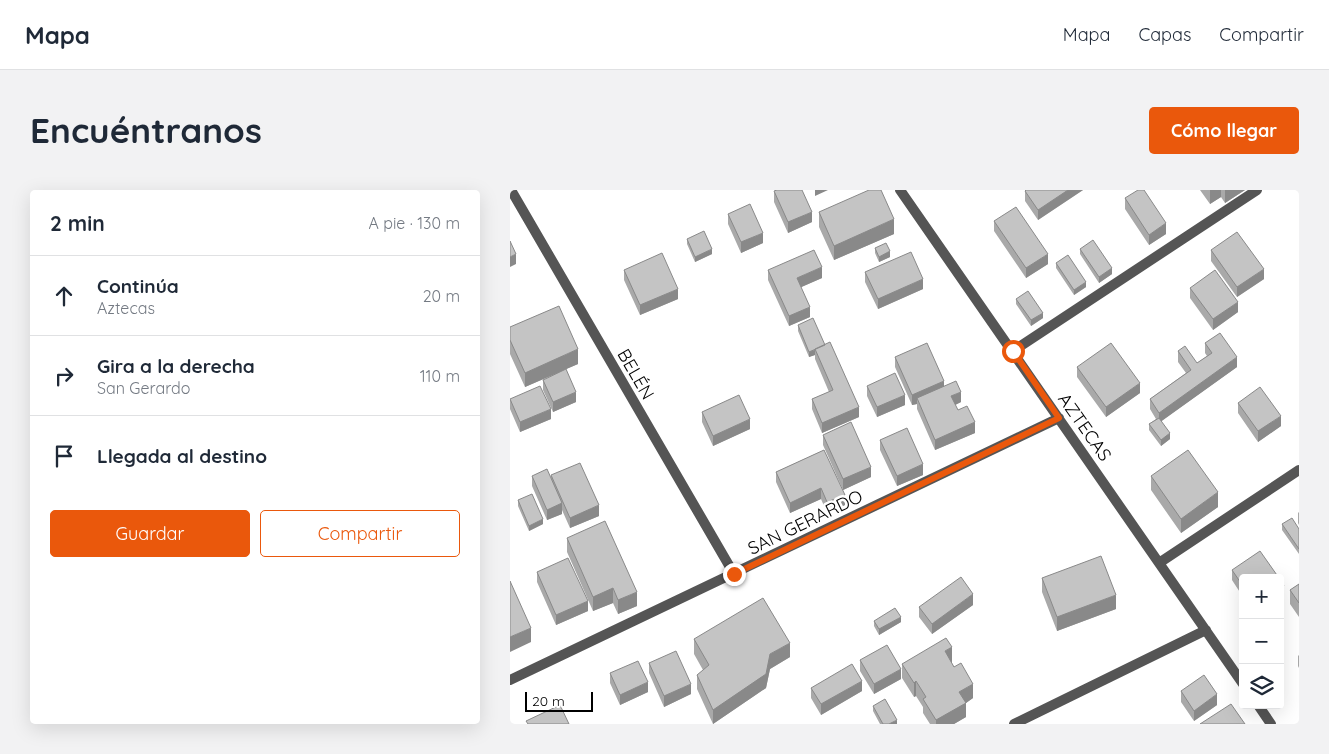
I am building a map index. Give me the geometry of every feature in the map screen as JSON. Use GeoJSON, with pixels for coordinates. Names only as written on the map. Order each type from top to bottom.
{"type":"FeatureCollection","features":[{"type":"Feature","properties":{"kind":"street","name":"BELÉN"},"geometry":{"type":"LineString","coordinates":[[511,190],[734,574]]}},
{"type":"Feature","properties":{"kind":"street","name":"AZTECAS"},"geometry":{"type":"LineString","coordinates":[[900,190],[1239,678]]}},
{"type":"Feature","properties":{"kind":"street"},"geometry":{"type":"LineString","coordinates":[[1013,351],[1257,190]]}},
{"type":"Feature","properties":{"kind":"street","name":"SAN GERARDO"},"geometry":{"type":"LineString","coordinates":[[510,680],[1059,418]]}},
{"type":"Feature","properties":{"kind":"street"},"geometry":{"type":"LineString","coordinates":[[1159,563],[1299,470]]}},
{"type":"Feature","properties":{"kind":"street"},"geometry":{"type":"LineString","coordinates":[[1014,724],[1206,630]]}},
{"type":"Feature","properties":{"kind":"street"},"geometry":{"type":"LineString","coordinates":[[1261,709],[1271,724]]}},
{"type":"Feature","properties":{"kind":"building"},"geometry":{"type":"Polygon","coordinates":[[[802,190],[812,212],[788,222],[774,191],[802,190]]]}},
{"type":"Feature","properties":{"kind":"building"},"geometry":{"type":"Polygon","coordinates":[[[869,190],[881,190],[894,219],[834,246],[819,212],[869,190]]]}},
{"type":"Feature","properties":{"kind":"building"},"geometry":{"type":"Polygon","coordinates":[[[1026,190],[1068,190],[1038,210],[1026,190]]]}},
{"type":"Feature","properties":{"kind":"building"},"geometry":{"type":"Polygon","coordinates":[[[1138,190],[1144,190],[1166,223],[1149,235],[1125,198],[1138,190]]]}},
{"type":"Feature","properties":{"kind":"building"},"geometry":{"type":"Polygon","coordinates":[[[750,204],[763,233],[741,242],[728,214],[750,204]]]}},
{"type":"Feature","properties":{"kind":"building"},"geometry":{"type":"Polygon","coordinates":[[[1016,207],[1048,254],[1026,268],[994,221],[1016,207]]]}},
{"type":"Feature","properties":{"kind":"building"},"geometry":{"type":"Polygon","coordinates":[[[704,231],[712,249],[695,257],[687,239],[704,231]]]}},
{"type":"Feature","properties":{"kind":"building"},"geometry":{"type":"Polygon","coordinates":[[[1237,232],[1264,269],[1237,287],[1211,250],[1237,232]]]}},
{"type":"Feature","properties":{"kind":"building"},"geometry":{"type":"Polygon","coordinates":[[[1093,240],[1112,268],[1099,277],[1080,249],[1093,240]]]}},
{"type":"Feature","properties":{"kind":"building"},"geometry":{"type":"Polygon","coordinates":[[[510,241],[516,254],[510,257],[510,241]]]}},
{"type":"Feature","properties":{"kind":"building"},"geometry":{"type":"Polygon","coordinates":[[[886,243],[890,251],[879,257],[875,248],[886,243]]]}},
{"type":"Feature","properties":{"kind":"building"},"geometry":{"type":"Polygon","coordinates":[[[814,250],[822,267],[797,278],[810,307],[789,316],[768,270],[814,250]]]}},
{"type":"Feature","properties":{"kind":"building"},"geometry":{"type":"Polygon","coordinates":[[[911,252],[923,279],[878,299],[865,272],[911,252]]]}},
{"type":"Feature","properties":{"kind":"building"},"geometry":{"type":"Polygon","coordinates":[[[662,253],[678,289],[640,305],[624,270],[662,253]]]}},
{"type":"Feature","properties":{"kind":"building"},"geometry":{"type":"Polygon","coordinates":[[[1068,255],[1086,282],[1074,290],[1056,263],[1068,255]]]}},
{"type":"Feature","properties":{"kind":"building"},"geometry":{"type":"Polygon","coordinates":[[[1215,270],[1238,302],[1213,319],[1190,288],[1215,270]]]}},
{"type":"Feature","properties":{"kind":"building"},"geometry":{"type":"Polygon","coordinates":[[[1028,291],[1043,313],[1031,320],[1016,299],[1028,291]]]}},
{"type":"Feature","properties":{"kind":"building"},"geometry":{"type":"Polygon","coordinates":[[[559,306],[578,349],[525,373],[510,340],[510,327],[559,306]]]}},
{"type":"Feature","properties":{"kind":"building"},"geometry":{"type":"Polygon","coordinates":[[[813,318],[825,345],[809,352],[798,325],[813,318]]]}},
{"type":"Feature","properties":{"kind":"building"},"geometry":{"type":"Polygon","coordinates":[[[1220,333],[1237,357],[1159,413],[1150,399],[1191,370],[1178,351],[1185,346],[1197,363],[1212,353],[1205,343],[1220,333]]]}},
{"type":"Feature","properties":{"kind":"building"},"geometry":{"type":"Polygon","coordinates":[[[830,342],[859,407],[822,423],[812,399],[833,390],[815,349],[830,342]]]}},
{"type":"Feature","properties":{"kind":"building"},"geometry":{"type":"Polygon","coordinates":[[[927,343],[944,381],[912,395],[895,357],[927,343]]]}},
{"type":"Feature","properties":{"kind":"building"},"geometry":{"type":"Polygon","coordinates":[[[1111,343],[1140,383],[1106,407],[1077,367],[1111,343]]]}},
{"type":"Feature","properties":{"kind":"building"},"geometry":{"type":"Polygon","coordinates":[[[566,369],[576,392],[553,402],[543,380],[566,369]]]}},
{"type":"Feature","properties":{"kind":"building"},"geometry":{"type":"Polygon","coordinates":[[[895,373],[905,395],[877,407],[867,386],[895,373]]]}},
{"type":"Feature","properties":{"kind":"building"},"geometry":{"type":"Polygon","coordinates":[[[956,381],[961,392],[951,396],[958,410],[967,406],[975,422],[935,440],[917,398],[956,381]]]}},
{"type":"Feature","properties":{"kind":"building"},"geometry":{"type":"Polygon","coordinates":[[[540,386],[551,409],[520,422],[510,399],[540,386]]]}},
{"type":"Feature","properties":{"kind":"building"},"geometry":{"type":"Polygon","coordinates":[[[1260,387],[1281,416],[1258,431],[1238,403],[1260,387]]]}},
{"type":"Feature","properties":{"kind":"building"},"geometry":{"type":"Polygon","coordinates":[[[739,395],[750,419],[713,436],[702,412],[739,395]]]}},
{"type":"Feature","properties":{"kind":"building"},"geometry":{"type":"Polygon","coordinates":[[[1159,418],[1170,433],[1161,440],[1149,424],[1159,418]]]}},
{"type":"Feature","properties":{"kind":"building"},"geometry":{"type":"Polygon","coordinates":[[[851,422],[871,467],[843,479],[823,435],[851,422]]]}},
{"type":"Feature","properties":{"kind":"building"},"geometry":{"type":"Polygon","coordinates":[[[907,428],[923,464],[897,476],[880,440],[907,428]]]}},
{"type":"Feature","properties":{"kind":"building"},"geometry":{"type":"Polygon","coordinates":[[[824,450],[845,495],[827,502],[821,488],[790,503],[776,472],[824,450]]]}},
{"type":"Feature","properties":{"kind":"building"},"geometry":{"type":"Polygon","coordinates":[[[1188,450],[1218,492],[1181,519],[1151,476],[1188,450]]]}},
{"type":"Feature","properties":{"kind":"building"},"geometry":{"type":"Polygon","coordinates":[[[580,463],[599,505],[570,518],[551,475],[580,463]]]}},
{"type":"Feature","properties":{"kind":"building"},"geometry":{"type":"Polygon","coordinates":[[[547,469],[562,503],[547,510],[532,476],[547,469]]]}},
{"type":"Feature","properties":{"kind":"building"},"geometry":{"type":"Polygon","coordinates":[[[532,494],[543,519],[529,526],[518,500],[532,494]]]}},
{"type":"Feature","properties":{"kind":"building"},"geometry":{"type":"Polygon","coordinates":[[[1292,518],[1299,529],[1299,549],[1282,524],[1292,518]]]}},
{"type":"Feature","properties":{"kind":"building"},"geometry":{"type":"Polygon","coordinates":[[[605,521],[637,592],[618,600],[613,588],[593,597],[567,538],[605,521]]]}},
{"type":"Feature","properties":{"kind":"building"},"geometry":{"type":"Polygon","coordinates":[[[1260,551],[1276,574],[1239,574],[1239,580],[1232,570],[1260,551]]]}},
{"type":"Feature","properties":{"kind":"building"},"geometry":{"type":"Polygon","coordinates":[[[1101,556],[1116,595],[1057,617],[1042,578],[1101,556]]]}},
{"type":"Feature","properties":{"kind":"building"},"geometry":{"type":"Polygon","coordinates":[[[568,558],[588,601],[556,615],[537,572],[568,558]]]}},
{"type":"Feature","properties":{"kind":"building"},"geometry":{"type":"Polygon","coordinates":[[[961,577],[973,594],[932,624],[919,607],[961,577]]]}},
{"type":"Feature","properties":{"kind":"building"},"geometry":{"type":"Polygon","coordinates":[[[510,581],[531,628],[510,637],[510,581]]]}},
{"type":"Feature","properties":{"kind":"building"},"geometry":{"type":"Polygon","coordinates":[[[1299,584],[1299,603],[1290,590],[1299,584]]]}},
{"type":"Feature","properties":{"kind":"building"},"geometry":{"type":"Polygon","coordinates":[[[763,598],[790,643],[770,654],[766,674],[713,710],[697,675],[709,665],[694,639],[763,598]]]}},
{"type":"Feature","properties":{"kind":"building"},"geometry":{"type":"Polygon","coordinates":[[[895,608],[901,617],[879,629],[874,621],[895,608]]]}},
{"type":"Feature","properties":{"kind":"building"},"geometry":{"type":"Polygon","coordinates":[[[946,638],[952,647],[945,651],[954,667],[961,663],[973,684],[959,692],[966,703],[936,720],[923,699],[926,697],[902,664],[946,638]]]}},
{"type":"Feature","properties":{"kind":"building"},"geometry":{"type":"Polygon","coordinates":[[[887,645],[901,669],[874,684],[860,660],[887,645]]]}},
{"type":"Feature","properties":{"kind":"building"},"geometry":{"type":"Polygon","coordinates":[[[676,651],[691,684],[664,696],[649,663],[676,651]]]}},
{"type":"Feature","properties":{"kind":"building"},"geometry":{"type":"Polygon","coordinates":[[[638,661],[648,682],[620,695],[610,673],[638,661]]]}},
{"type":"Feature","properties":{"kind":"building"},"geometry":{"type":"Polygon","coordinates":[[[852,664],[862,681],[821,704],[811,688],[852,664]]]}},
{"type":"Feature","properties":{"kind":"building"},"geometry":{"type":"Polygon","coordinates":[[[1204,675],[1217,694],[1194,711],[1181,691],[1204,675]]]}},
{"type":"Feature","properties":{"kind":"building"},"geometry":{"type":"Polygon","coordinates":[[[885,699],[897,720],[889,724],[883,724],[873,706],[885,699]]]}},
{"type":"Feature","properties":{"kind":"building"},"geometry":{"type":"Polygon","coordinates":[[[1231,704],[1245,724],[1200,724],[1231,704]]]}},
{"type":"Feature","properties":{"kind":"building"},"geometry":{"type":"Polygon","coordinates":[[[560,705],[569,724],[528,724],[526,721],[560,705]]]}},
{"type":"Feature","properties":{"kind":"route"},"geometry":{"type":"LineString","coordinates":[[734,574],[1059,418],[1013,351]]}}]}
